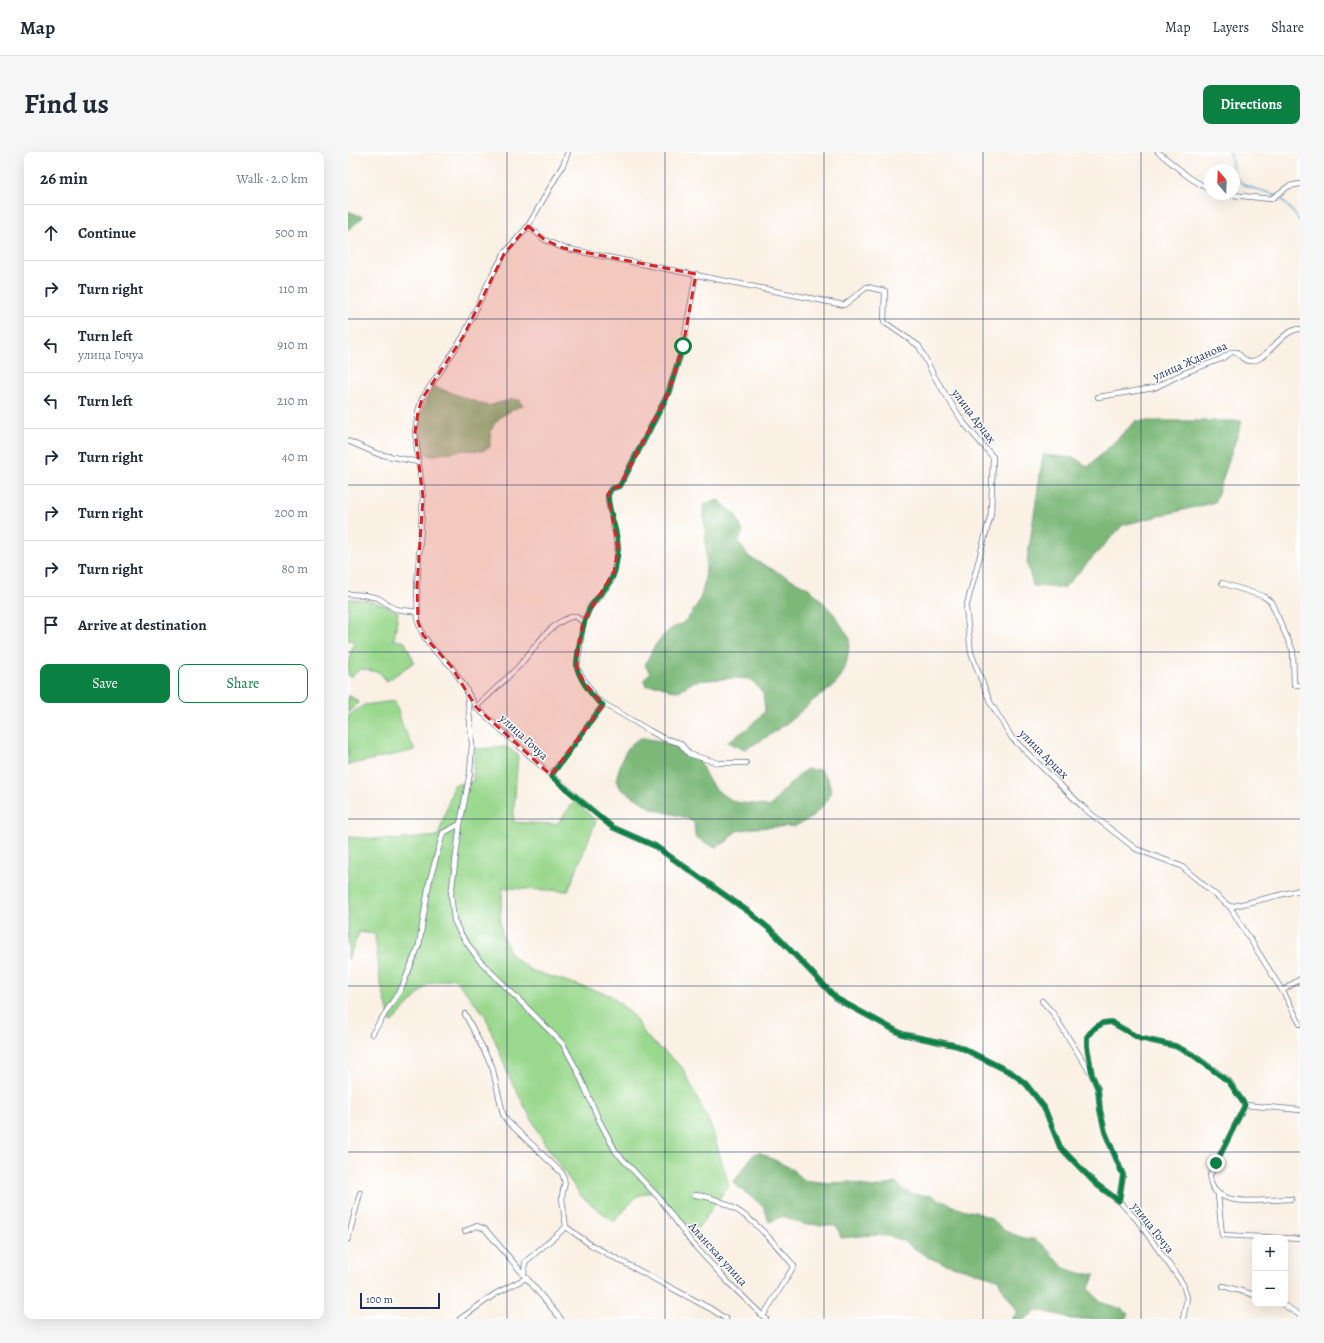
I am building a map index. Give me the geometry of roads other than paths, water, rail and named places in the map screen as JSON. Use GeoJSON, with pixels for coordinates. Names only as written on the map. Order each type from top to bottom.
{"type":"FeatureCollection","features":[{"type":"Feature","properties":{"kind":"street","name":"улица Гочуа"},"geometry":{"type":"LineString","coordinates":[[568,152],[564,164],[528,226],[504,254],[489,281],[463,337],[422,398],[415,432],[418,462],[422,477],[423,497],[419,550],[418,612],[418,622],[423,635],[434,650],[451,666],[476,707],[551,776],[612,827],[655,846],[749,912],[772,931],[837,999],[902,1034],[958,1046],[1012,1073],[1026,1084],[1044,1107],[1060,1147],[1096,1184],[1119,1201],[1136,1220],[1183,1284],[1187,1298],[1184,1319]]}},
{"type":"Feature","properties":{"kind":"street"},"geometry":{"type":"LineString","coordinates":[[1158,152],[1190,178],[1204,186]]}},
{"type":"Feature","properties":{"kind":"street"},"geometry":{"type":"LineString","coordinates":[[1240,196],[1265,200],[1276,195],[1289,186],[1300,184]]}},
{"type":"Feature","properties":{"kind":"street"},"geometry":{"type":"LineString","coordinates":[[528,226],[545,240],[563,248],[696,274],[683,346],[668,394],[620,486],[611,489],[608,495],[618,548],[614,572],[610,584],[591,606],[583,622],[577,668],[591,693],[603,705],[663,738],[680,744],[689,754],[718,763],[746,764]]}},
{"type":"Feature","properties":{"kind":"street","name":"улица Арцах"},"geometry":{"type":"LineString","coordinates":[[696,274],[844,305],[867,287],[885,291],[884,322],[919,346],[934,376],[963,422],[993,457],[992,514],[966,608],[971,653],[990,702],[1012,738],[1086,810],[1136,849],[1181,866],[1230,907],[1282,991],[1300,1024]]}},
{"type":"Feature","properties":{"kind":"street","name":"улица Жданова"},"geometry":{"type":"LineString","coordinates":[[1098,397],[1154,388],[1184,373],[1221,359],[1232,352],[1237,352],[1244,360],[1253,361],[1264,355],[1292,330],[1300,329]]}},
{"type":"Feature","properties":{"kind":"street"},"geometry":{"type":"LineString","coordinates":[[348,441],[378,454],[418,462]]}},
{"type":"Feature","properties":{"kind":"street"},"geometry":{"type":"LineString","coordinates":[[1222,583],[1263,596],[1271,602],[1293,651],[1294,685],[1300,686]]}},
{"type":"Feature","properties":{"kind":"street"},"geometry":{"type":"LineString","coordinates":[[348,594],[378,598],[395,608],[418,612]]}},
{"type":"Feature","properties":{"kind":"street"},"geometry":{"type":"LineString","coordinates":[[476,707],[560,622],[575,616],[583,622]]}},
{"type":"Feature","properties":{"kind":"street","name":"Аланская улица"},"geometry":{"type":"LineString","coordinates":[[467,690],[472,744],[470,773],[460,824],[451,895],[454,920],[460,933],[479,960],[563,1044],[616,1152],[660,1199],[692,1243],[728,1282],[765,1318]]}},
{"type":"Feature","properties":{"kind":"street"},"geometry":{"type":"LineString","coordinates":[[551,776],[603,705]]}},
{"type":"Feature","properties":{"kind":"street"},"geometry":{"type":"LineString","coordinates":[[372,1034],[402,988],[419,945],[429,883],[443,832],[460,824]]}},
{"type":"Feature","properties":{"kind":"street"},"geometry":{"type":"LineString","coordinates":[[1230,907],[1300,890]]}},
{"type":"Feature","properties":{"kind":"street"},"geometry":{"type":"LineString","coordinates":[[1282,991],[1300,979]]}},
{"type":"Feature","properties":{"kind":"street"},"geometry":{"type":"LineString","coordinates":[[1042,1001],[1052,1012],[1092,1075],[1098,1089],[1100,1110],[1105,1132],[1123,1175],[1119,1201]]}},
{"type":"Feature","properties":{"kind":"street"},"geometry":{"type":"LineString","coordinates":[[465,1014],[492,1066],[503,1114],[507,1121],[562,1174],[565,1180],[566,1186],[562,1196],[566,1228],[591,1245],[711,1309],[726,1319]]}},
{"type":"Feature","properties":{"kind":"street"},"geometry":{"type":"LineString","coordinates":[[1092,1075],[1087,1037],[1093,1029],[1103,1023],[1111,1022],[1139,1038],[1175,1046],[1193,1055],[1229,1082],[1245,1105],[1300,1110]]}},
{"type":"Feature","properties":{"kind":"street"},"geometry":{"type":"LineString","coordinates":[[1245,1105],[1210,1175],[1212,1188],[1221,1197],[1259,1202],[1291,1199]]}},
{"type":"Feature","properties":{"kind":"street"},"geometry":{"type":"LineString","coordinates":[[348,1239],[360,1193]]}},
{"type":"Feature","properties":{"kind":"street"},"geometry":{"type":"LineString","coordinates":[[695,1195],[706,1196],[726,1203],[745,1216],[772,1240],[794,1266],[765,1318]]}},
{"type":"Feature","properties":{"kind":"street"},"geometry":{"type":"LineString","coordinates":[[1218,1195],[1222,1235],[1252,1237]]}},
{"type":"Feature","properties":{"kind":"street"},"geometry":{"type":"LineString","coordinates":[[465,1231],[477,1226],[485,1229],[561,1319]]}},
{"type":"Feature","properties":{"kind":"street"},"geometry":{"type":"LineString","coordinates":[[525,1276],[525,1262],[566,1228]]}},
{"type":"Feature","properties":{"kind":"street"},"geometry":{"type":"LineString","coordinates":[[1288,1238],[1300,1239]]}},
{"type":"Feature","properties":{"kind":"street"},"geometry":{"type":"LineString","coordinates":[[460,1319],[495,1294],[525,1276]]}},
{"type":"Feature","properties":{"kind":"street"},"geometry":{"type":"LineString","coordinates":[[1223,1286],[1252,1294]]}},
{"type":"Feature","properties":{"kind":"street"},"geometry":{"type":"LineString","coordinates":[[1287,1307],[1300,1315]]}},
{"type":"Feature","properties":{"kind":"waterway"},"geometry":{"type":"LineString","coordinates":[[1230,152],[1232,164]]}},
{"type":"Feature","properties":{"kind":"waterway"},"geometry":{"type":"LineString","coordinates":[[1240,181],[1247,186],[1279,197],[1288,205],[1300,221]]}}]}
